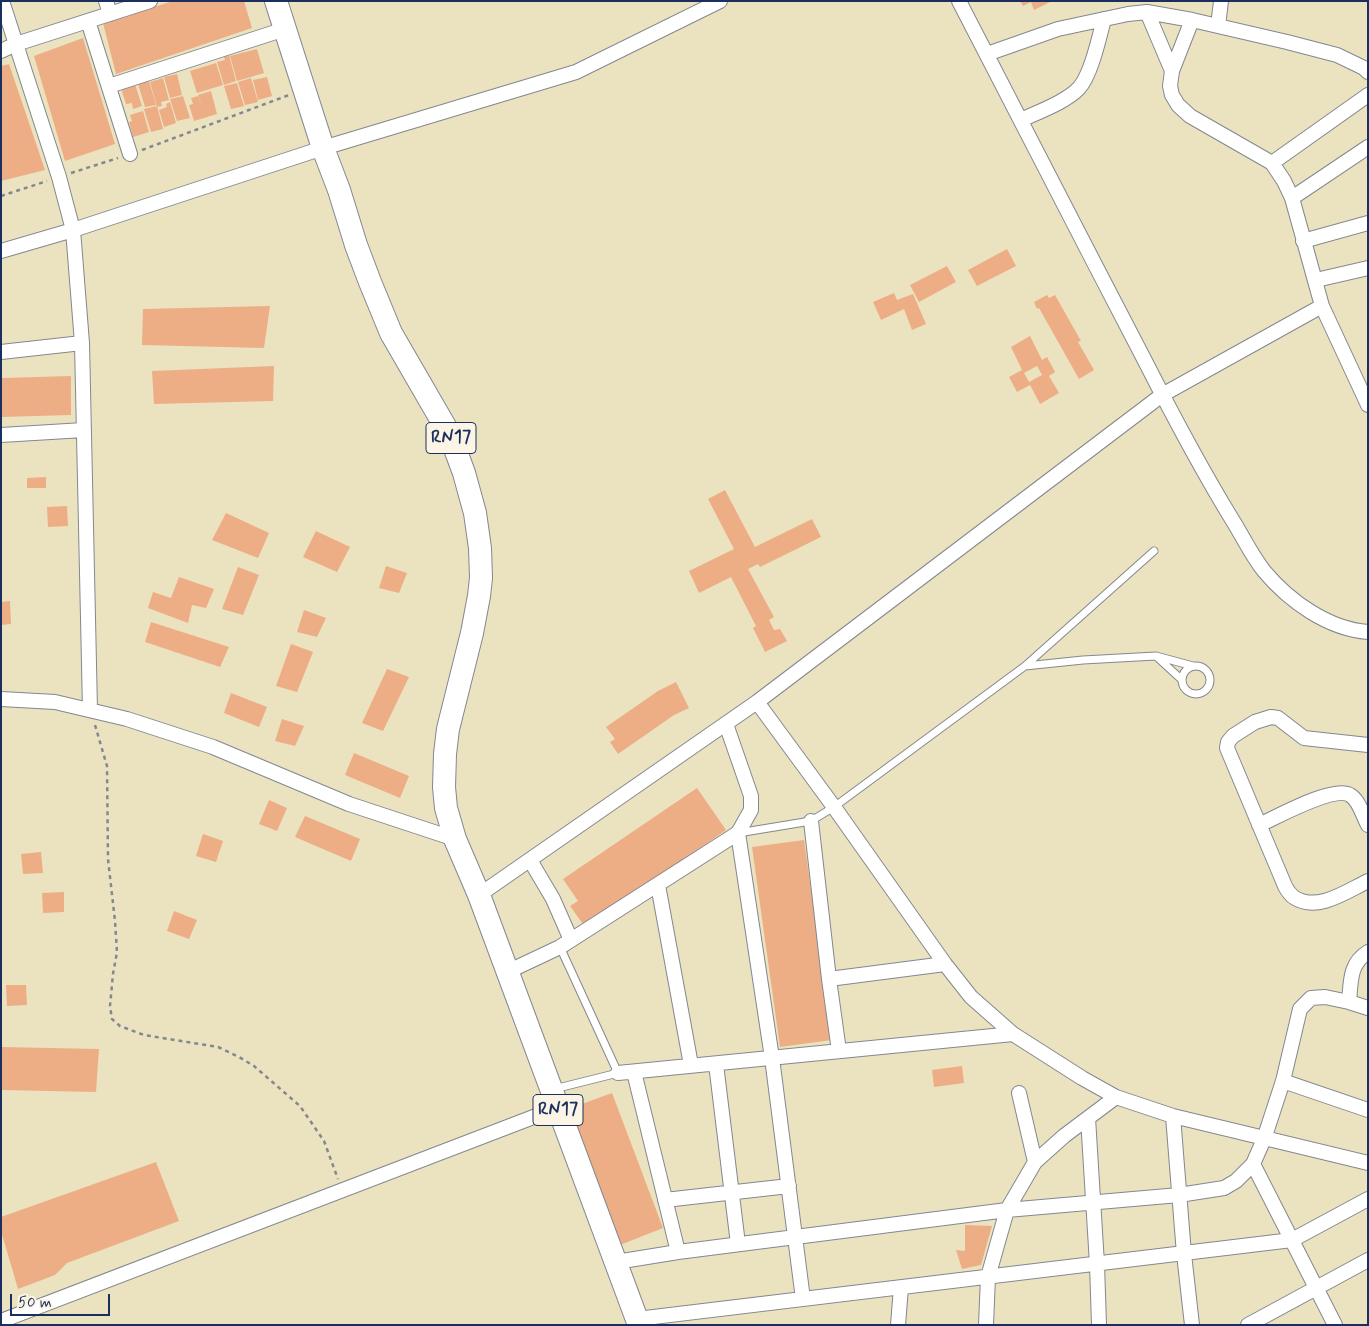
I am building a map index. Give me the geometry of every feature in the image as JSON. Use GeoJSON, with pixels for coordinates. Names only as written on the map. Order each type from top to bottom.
{"type":"FeatureCollection","features":[{"type":"Feature","properties":{"kind":"main road","name":"RN17"},"geometry":{"type":"LineString","coordinates":[[276,1],[323,148],[370,282],[391,333],[450,435],[464,473],[476,520],[480,548],[481,578],[472,633],[448,730],[445,754],[444,795],[455,839],[479,895],[638,1322]]}},
{"type":"Feature","properties":{"kind":"street"},"geometry":{"type":"LineString","coordinates":[[2,1],[59,177],[73,230],[82,343],[90,710]]}},
{"type":"Feature","properties":{"kind":"street"},"geometry":{"type":"LineString","coordinates":[[1,51],[16,44],[88,21],[108,8],[150,1]]}},
{"type":"Feature","properties":{"kind":"street"},"geometry":{"type":"LineString","coordinates":[[1,251],[73,230],[323,148],[576,72],[720,1]]}},
{"type":"Feature","properties":{"kind":"street"},"geometry":{"type":"LineString","coordinates":[[959,1],[1162,395],[1263,570],[1285,593],[1310,611],[1353,631],[1368,632]]}},
{"type":"Feature","properties":{"kind":"street"},"geometry":{"type":"LineString","coordinates":[[1218,26],[1221,1]]}},
{"type":"Feature","properties":{"kind":"street"},"geometry":{"type":"LineString","coordinates":[[987,54],[1058,30],[1128,14],[1147,12],[1192,20],[1337,55],[1364,68],[1368,72]]}},
{"type":"Feature","properties":{"kind":"street"},"geometry":{"type":"LineString","coordinates":[[1147,12],[1172,71]]}},
{"type":"Feature","properties":{"kind":"street"},"geometry":{"type":"LineString","coordinates":[[1020,120],[1069,96],[1078,89],[1086,75],[1104,19]]}},
{"type":"Feature","properties":{"kind":"street"},"geometry":{"type":"LineString","coordinates":[[1192,20],[1172,71],[1170,86],[1172,95],[1178,105],[1190,116],[1272,163],[1284,181],[1292,198],[1302,240],[1316,280],[1322,306],[1368,405]]}},
{"type":"Feature","properties":{"kind":"street"},"geometry":{"type":"LineString","coordinates":[[88,21],[130,154]]}},
{"type":"Feature","properties":{"kind":"street"},"geometry":{"type":"LineString","coordinates":[[109,86],[285,29]]}},
{"type":"Feature","properties":{"kind":"street"},"geometry":{"type":"LineString","coordinates":[[1272,163],[1368,95]]}},
{"type":"Feature","properties":{"kind":"street"},"geometry":{"type":"LineString","coordinates":[[1292,198],[1368,147]]}},
{"type":"Feature","properties":{"kind":"street"},"geometry":{"type":"LineString","coordinates":[[1302,240],[1368,223]]}},
{"type":"Feature","properties":{"kind":"street"},"geometry":{"type":"LineString","coordinates":[[1316,280],[1368,268]]}},
{"type":"Feature","properties":{"kind":"street"},"geometry":{"type":"LineString","coordinates":[[479,895],[757,702],[1162,395],[1322,306]]}},
{"type":"Feature","properties":{"kind":"street"},"geometry":{"type":"LineString","coordinates":[[1,352],[82,343]]}},
{"type":"Feature","properties":{"kind":"street"},"geometry":{"type":"LineString","coordinates":[[1,435],[84,430]]}},
{"type":"Feature","properties":{"kind":"street"},"geometry":{"type":"LineString","coordinates":[[1,698],[55,702],[127,719],[212,747],[349,804],[455,839]]}},
{"type":"Feature","properties":{"kind":"street"},"geometry":{"type":"LineString","coordinates":[[757,702],[945,964],[972,998],[1013,1034],[1082,1078],[1116,1097],[1173,1116],[1368,1163]]}},
{"type":"Feature","properties":{"kind":"street"},"geometry":{"type":"LineString","coordinates":[[1368,745],[1304,738],[1278,718],[1271,717],[1256,722],[1233,736],[1228,742],[1227,748],[1284,886],[1293,897],[1308,902],[1326,901],[1368,881]]}},
{"type":"Feature","properties":{"kind":"street"},"geometry":{"type":"LineString","coordinates":[[507,972],[566,944],[738,833],[751,810],[751,796],[726,724]]}},
{"type":"Feature","properties":{"kind":"street"},"geometry":{"type":"LineString","coordinates":[[1259,825],[1325,795],[1340,792],[1350,795],[1355,800],[1368,825]]}},
{"type":"Feature","properties":{"kind":"street"},"geometry":{"type":"LineString","coordinates":[[811,821],[828,979],[839,1051]]}},
{"type":"Feature","properties":{"kind":"street"},"geometry":{"type":"LineString","coordinates":[[738,833],[772,1058],[803,1299]]}},
{"type":"Feature","properties":{"kind":"street"},"geometry":{"type":"LineString","coordinates":[[530,860],[553,899],[566,944]]}},
{"type":"Feature","properties":{"kind":"street"},"geometry":{"type":"LineString","coordinates":[[658,885],[691,1065]]}},
{"type":"Feature","properties":{"kind":"street"},"geometry":{"type":"LineString","coordinates":[[1349,1002],[1353,967],[1360,957],[1368,952]]}},
{"type":"Feature","properties":{"kind":"street"},"geometry":{"type":"LineString","coordinates":[[828,979],[945,964]]}},
{"type":"Feature","properties":{"kind":"street"},"geometry":{"type":"LineString","coordinates":[[616,1262],[738,1244],[1007,1210],[1092,1201],[1179,1195],[1224,1188],[1236,1181],[1253,1164],[1264,1139],[1283,1081],[1300,1008],[1311,998],[1325,997],[1368,1008]]}},
{"type":"Feature","properties":{"kind":"street"},"geometry":{"type":"LineString","coordinates":[[618,1073],[1013,1034]]}},
{"type":"Feature","properties":{"kind":"street"},"geometry":{"type":"LineString","coordinates":[[716,1064],[738,1244]]}},
{"type":"Feature","properties":{"kind":"street"},"geometry":{"type":"LineString","coordinates":[[634,1072],[678,1252]]}},
{"type":"Feature","properties":{"kind":"street"},"geometry":{"type":"LineString","coordinates":[[1283,1081],[1368,1110]]}},
{"type":"Feature","properties":{"kind":"street"},"geometry":{"type":"LineString","coordinates":[[1019,1093],[1035,1162]]}},
{"type":"Feature","properties":{"kind":"street"},"geometry":{"type":"LineString","coordinates":[[986,1325],[988,1277],[1007,1210],[1035,1162],[1064,1136],[1116,1097]]}},
{"type":"Feature","properties":{"kind":"street"},"geometry":{"type":"LineString","coordinates":[[1,1321],[342,1190],[554,1099]]}},
{"type":"Feature","properties":{"kind":"street"},"geometry":{"type":"LineString","coordinates":[[1173,1116],[1184,1254],[1192,1325]]}},
{"type":"Feature","properties":{"kind":"street"},"geometry":{"type":"LineString","coordinates":[[1088,1118],[1099,1325]]}},
{"type":"Feature","properties":{"kind":"street"},"geometry":{"type":"LineString","coordinates":[[1253,1164],[1334,1325]]}},
{"type":"Feature","properties":{"kind":"street"},"geometry":{"type":"LineString","coordinates":[[665,1200],[788,1186]]}},
{"type":"Feature","properties":{"kind":"street"},"geometry":{"type":"LineString","coordinates":[[638,1322],[803,1299],[1292,1240],[1368,1199]]}},
{"type":"Feature","properties":{"kind":"street"},"geometry":{"type":"LineString","coordinates":[[1248,1325],[1368,1260]]}},
{"type":"Feature","properties":{"kind":"street"},"geometry":{"type":"LineString","coordinates":[[898,1325],[901,1287]]}},
{"type":"Feature","properties":{"kind":"lane"},"geometry":{"type":"LineString","coordinates":[[738,833],[811,821],[834,807],[1025,666],[1154,550]]}},
{"type":"Feature","properties":{"kind":"lane"},"geometry":{"type":"LineString","coordinates":[[1025,666],[1082,660],[1156,656],[1193,666],[1202,666],[1211,677],[1209,686],[1203,693],[1194,694],[1186,689],[1182,680],[1156,656]]}},
{"type":"Feature","properties":{"kind":"lane"},"geometry":{"type":"LineString","coordinates":[[1182,680],[1185,671],[1193,666]]}},
{"type":"Feature","properties":{"kind":"lane"},"geometry":{"type":"LineString","coordinates":[[554,1099],[618,1073],[566,944]]}},
{"type":"Feature","properties":{"kind":"path"},"geometry":{"type":"LineString","coordinates":[[1,196],[130,154],[304,89]]}},
{"type":"Feature","properties":{"kind":"path"},"geometry":{"type":"LineString","coordinates":[[90,710],[107,766],[108,860],[117,952],[110,1006],[112,1019],[120,1026],[144,1034],[218,1047],[239,1056],[254,1066],[300,1106],[324,1141],[342,1190]]}},
{"type":"Feature","properties":{"kind":"building"},"geometry":{"type":"Polygon","coordinates":[[[173,1],[244,1],[252,28],[116,74],[103,23],[173,1]]]}},
{"type":"Feature","properties":{"kind":"building"},"geometry":{"type":"Polygon","coordinates":[[[1020,1],[1052,1],[1034,10],[1031,2],[1023,6],[1020,1]]]}},
{"type":"Feature","properties":{"kind":"building"},"geometry":{"type":"Polygon","coordinates":[[[83,38],[115,144],[65,161],[34,56],[83,38]]]}},
{"type":"Feature","properties":{"kind":"building"},"geometry":{"type":"Polygon","coordinates":[[[257,49],[264,73],[237,81],[230,56],[257,49]]]}},
{"type":"Feature","properties":{"kind":"building"},"geometry":{"type":"Polygon","coordinates":[[[229,55],[236,81],[224,85],[217,62],[225,60],[224,57],[229,55]]]}},
{"type":"Feature","properties":{"kind":"building"},"geometry":{"type":"Polygon","coordinates":[[[216,63],[223,85],[197,93],[190,71],[216,63]]]}},
{"type":"Feature","properties":{"kind":"building"},"geometry":{"type":"Polygon","coordinates":[[[9,64],[45,170],[1,181],[1,66],[9,64]]]}},
{"type":"Feature","properties":{"kind":"building"},"geometry":{"type":"Polygon","coordinates":[[[177,74],[182,95],[170,98],[164,77],[177,74]]]}},
{"type":"Feature","properties":{"kind":"building"},"geometry":{"type":"Polygon","coordinates":[[[267,77],[272,96],[258,100],[253,80],[267,77]]]}},
{"type":"Feature","properties":{"kind":"building"},"geometry":{"type":"Polygon","coordinates":[[[163,78],[169,100],[161,102],[162,106],[157,107],[150,82],[163,78]]]}},
{"type":"Feature","properties":{"kind":"building"},"geometry":{"type":"Polygon","coordinates":[[[251,78],[258,102],[245,105],[238,82],[251,78]]]}},
{"type":"Feature","properties":{"kind":"building"},"geometry":{"type":"Polygon","coordinates":[[[149,81],[156,105],[145,107],[138,84],[149,81]]]}},
{"type":"Feature","properties":{"kind":"building"},"geometry":{"type":"Polygon","coordinates":[[[237,83],[244,106],[231,109],[224,86],[237,83]]]}},
{"type":"Feature","properties":{"kind":"building"},"geometry":{"type":"Polygon","coordinates":[[[135,84],[142,106],[133,109],[132,103],[126,104],[121,88],[135,84]]]}},
{"type":"Feature","properties":{"kind":"building"},"geometry":{"type":"Polygon","coordinates":[[[211,91],[217,114],[194,121],[189,105],[193,104],[191,98],[198,96],[202,106],[198,95],[211,91]]]}},
{"type":"Feature","properties":{"kind":"building"},"geometry":{"type":"Polygon","coordinates":[[[183,96],[190,118],[177,121],[170,99],[183,96]]]}},
{"type":"Feature","properties":{"kind":"building"},"geometry":{"type":"Polygon","coordinates":[[[170,102],[176,123],[164,127],[159,110],[167,107],[166,104],[170,102]]]}},
{"type":"Feature","properties":{"kind":"building"},"geometry":{"type":"Polygon","coordinates":[[[157,106],[163,129],[151,132],[144,109],[157,106]]]}},
{"type":"Feature","properties":{"kind":"building"},"geometry":{"type":"Polygon","coordinates":[[[143,111],[149,132],[133,137],[129,122],[132,121],[130,115],[143,111]]]}},
{"type":"Feature","properties":{"kind":"building"},"geometry":{"type":"Polygon","coordinates":[[[1007,249],[1016,266],[977,286],[968,270],[1007,249]]]}},
{"type":"Feature","properties":{"kind":"building"},"geometry":{"type":"Polygon","coordinates":[[[947,266],[956,282],[919,302],[910,285],[947,266]]]}},
{"type":"Feature","properties":{"kind":"building"},"geometry":{"type":"Polygon","coordinates":[[[894,293],[897,300],[913,294],[926,324],[912,330],[904,309],[881,320],[873,302],[894,293]]]}},
{"type":"Feature","properties":{"kind":"building"},"geometry":{"type":"Polygon","coordinates":[[[1047,295],[1049,298],[1055,295],[1081,341],[1078,342],[1094,370],[1079,379],[1034,302],[1047,295]]]}},
{"type":"Feature","properties":{"kind":"building"},"geometry":{"type":"Polygon","coordinates":[[[270,306],[264,348],[142,345],[143,309],[270,306]]]}},
{"type":"Feature","properties":{"kind":"building"},"geometry":{"type":"Polygon","coordinates":[[[1030,336],[1042,360],[1047,357],[1055,372],[1049,376],[1059,393],[1040,404],[1030,385],[1017,392],[1009,377],[1022,370],[1011,347],[1030,336]],[[1037,366],[1024,373],[1029,382],[1042,375],[1037,366]]]}},
{"type":"Feature","properties":{"kind":"building"},"geometry":{"type":"Polygon","coordinates":[[[274,366],[273,401],[154,404],[152,371],[274,366]]]}},
{"type":"Feature","properties":{"kind":"building"},"geometry":{"type":"Polygon","coordinates":[[[71,376],[71,415],[1,417],[1,378],[71,376]]]}},
{"type":"Feature","properties":{"kind":"building"},"geometry":{"type":"Polygon","coordinates":[[[46,477],[46,488],[27,488],[27,478],[46,477]]]}},
{"type":"Feature","properties":{"kind":"building"},"geometry":{"type":"Polygon","coordinates":[[[725,490],[755,547],[812,519],[821,537],[760,567],[758,564],[748,569],[774,617],[769,620],[774,630],[780,629],[787,641],[765,652],[753,628],[756,626],[731,577],[699,593],[689,571],[734,549],[708,499],[725,490]]]}},
{"type":"Feature","properties":{"kind":"building"},"geometry":{"type":"Polygon","coordinates":[[[67,506],[68,526],[48,527],[47,507],[67,506]]]}},
{"type":"Feature","properties":{"kind":"building"},"geometry":{"type":"Polygon","coordinates":[[[226,513],[269,533],[258,558],[212,540],[226,513]]]}},
{"type":"Feature","properties":{"kind":"building"},"geometry":{"type":"Polygon","coordinates":[[[316,531],[350,547],[337,572],[303,557],[316,531]]]}},
{"type":"Feature","properties":{"kind":"building"},"geometry":{"type":"Polygon","coordinates":[[[386,566],[407,573],[399,593],[379,588],[386,566]]]}},
{"type":"Feature","properties":{"kind":"building"},"geometry":{"type":"Polygon","coordinates":[[[238,567],[259,575],[243,615],[222,609],[238,567]]]}},
{"type":"Feature","properties":{"kind":"building"},"geometry":{"type":"Polygon","coordinates":[[[179,577],[214,589],[206,608],[192,605],[188,623],[148,608],[153,592],[171,598],[179,577]]]}},
{"type":"Feature","properties":{"kind":"building"},"geometry":{"type":"Polygon","coordinates":[[[10,601],[11,624],[1,625],[1,602],[10,601]]]}},
{"type":"Feature","properties":{"kind":"building"},"geometry":{"type":"Polygon","coordinates":[[[304,610],[326,618],[317,637],[297,632],[304,610]]]}},
{"type":"Feature","properties":{"kind":"building"},"geometry":{"type":"Polygon","coordinates":[[[151,622],[229,647],[220,667],[145,642],[151,622]]]}},
{"type":"Feature","properties":{"kind":"building"},"geometry":{"type":"Polygon","coordinates":[[[291,644],[313,652],[297,692],[276,686],[291,644]]]}},
{"type":"Feature","properties":{"kind":"building"},"geometry":{"type":"Polygon","coordinates":[[[387,669],[409,677],[383,731],[362,723],[387,669]]]}},
{"type":"Feature","properties":{"kind":"building"},"geometry":{"type":"Polygon","coordinates":[[[676,682],[689,708],[674,715],[618,754],[610,742],[615,739],[606,727],[658,691],[676,682]]]}},
{"type":"Feature","properties":{"kind":"building"},"geometry":{"type":"Polygon","coordinates":[[[231,693],[267,707],[259,727],[224,713],[231,693]]]}},
{"type":"Feature","properties":{"kind":"building"},"geometry":{"type":"Polygon","coordinates":[[[282,719],[304,726],[295,746],[275,741],[282,719]]]}},
{"type":"Feature","properties":{"kind":"building"},"geometry":{"type":"Polygon","coordinates":[[[354,753],[409,776],[400,798],[345,775],[354,753]]]}},
{"type":"Feature","properties":{"kind":"building"},"geometry":{"type":"Polygon","coordinates":[[[697,788],[726,830],[585,927],[570,906],[578,901],[563,879],[697,788]]]}},
{"type":"Feature","properties":{"kind":"building"},"geometry":{"type":"Polygon","coordinates":[[[269,800],[287,808],[277,831],[259,824],[269,800]]]}},
{"type":"Feature","properties":{"kind":"building"},"geometry":{"type":"Polygon","coordinates":[[[305,816],[360,839],[351,861],[295,837],[305,816]]]}},
{"type":"Feature","properties":{"kind":"building"},"geometry":{"type":"Polygon","coordinates":[[[203,834],[223,841],[216,862],[196,856],[203,834]]]}},
{"type":"Feature","properties":{"kind":"building"},"geometry":{"type":"Polygon","coordinates":[[[804,840],[832,1040],[780,1047],[752,847],[804,840]]]}},
{"type":"Feature","properties":{"kind":"building"},"geometry":{"type":"Polygon","coordinates":[[[41,852],[43,873],[23,874],[21,854],[41,852]]]}},
{"type":"Feature","properties":{"kind":"building"},"geometry":{"type":"Polygon","coordinates":[[[64,892],[64,912],[43,913],[42,893],[64,892]]]}},
{"type":"Feature","properties":{"kind":"building"},"geometry":{"type":"Polygon","coordinates":[[[174,911],[197,920],[189,939],[167,931],[174,911]]]}},
{"type":"Feature","properties":{"kind":"building"},"geometry":{"type":"Polygon","coordinates":[[[6,985],[26,985],[27,1005],[7,1006],[6,985]]]}},
{"type":"Feature","properties":{"kind":"building"},"geometry":{"type":"Polygon","coordinates":[[[1,1047],[99,1049],[96,1092],[1,1090],[1,1047]]]}},
{"type":"Feature","properties":{"kind":"building"},"geometry":{"type":"Polygon","coordinates":[[[962,1066],[964,1083],[934,1087],[932,1070],[962,1066]]]}},
{"type":"Feature","properties":{"kind":"building"},"geometry":{"type":"Polygon","coordinates":[[[612,1093],[663,1228],[620,1245],[568,1109],[612,1093]]]}},
{"type":"Feature","properties":{"kind":"building"},"geometry":{"type":"Polygon","coordinates":[[[156,1162],[179,1221],[67,1263],[55,1275],[18,1289],[1,1231],[1,1217],[156,1162]]]}},
{"type":"Feature","properties":{"kind":"building"},"geometry":{"type":"Polygon","coordinates":[[[965,1225],[992,1226],[981,1265],[962,1269],[956,1250],[965,1251],[965,1225]]]}}]}
